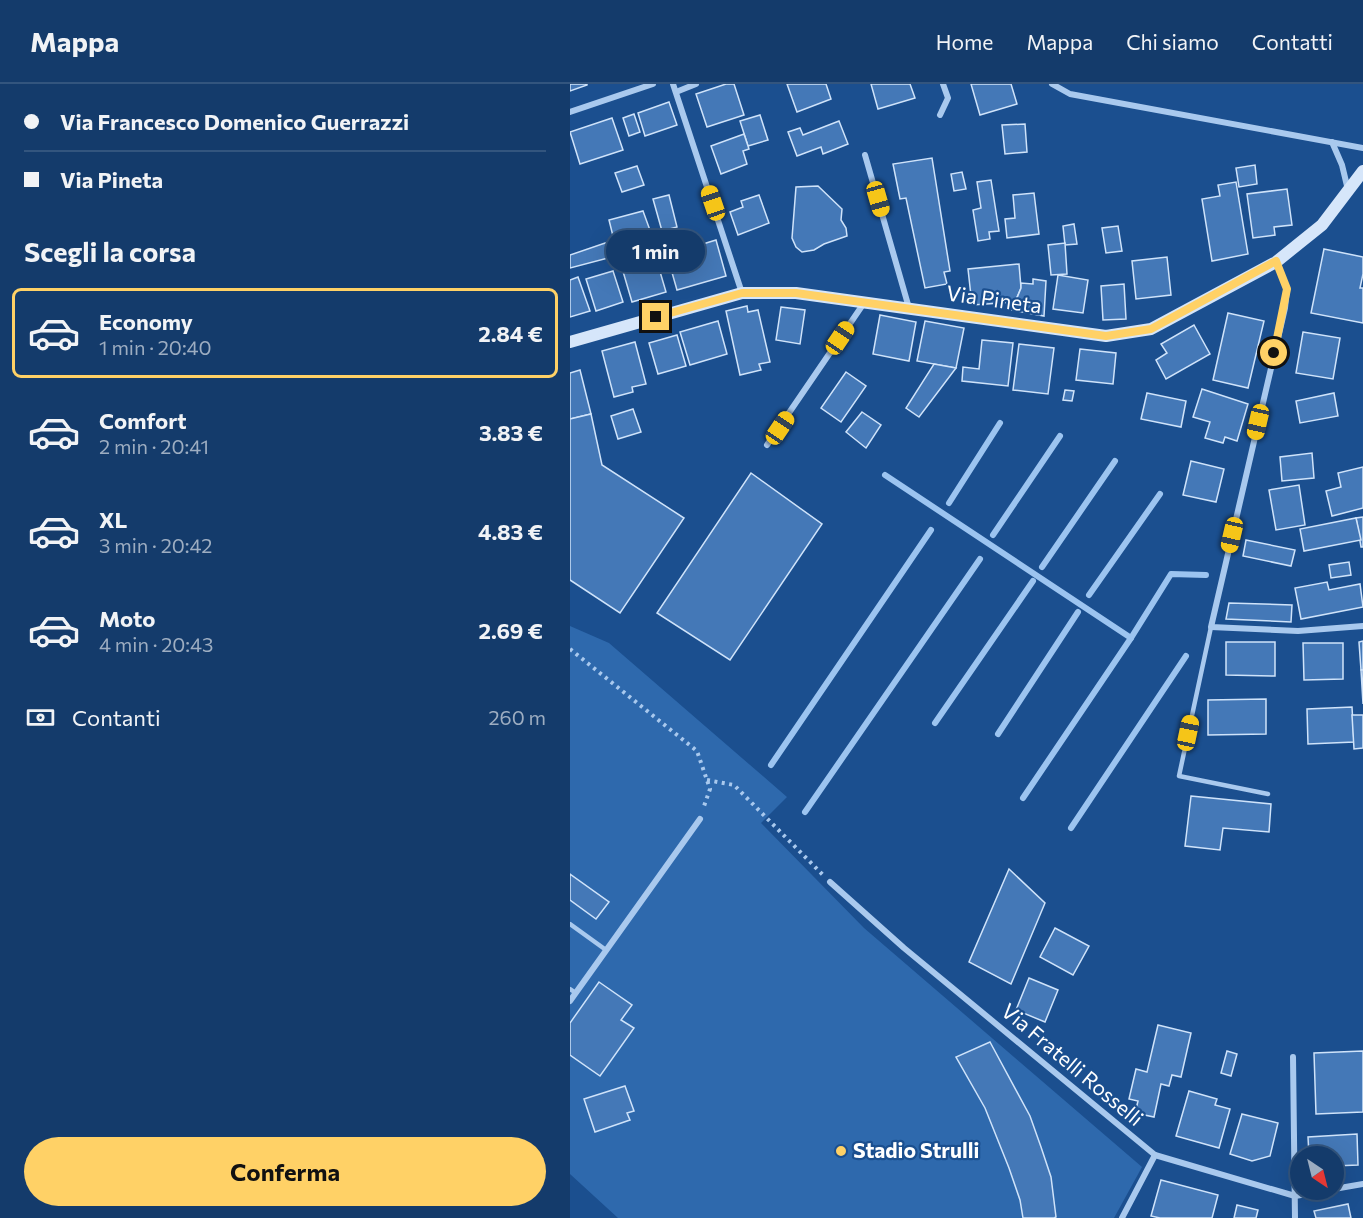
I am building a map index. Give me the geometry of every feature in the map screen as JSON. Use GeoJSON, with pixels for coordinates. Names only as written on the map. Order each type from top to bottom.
{"type":"FeatureCollection","features":[{"type":"Feature","properties":{"kind":"street"},"geometry":{"type":"LineString","coordinates":[[570,112],[652,84]]}},
{"type":"Feature","properties":{"kind":"street"},"geometry":{"type":"LineString","coordinates":[[673,84],[742,293]]}},
{"type":"Feature","properties":{"kind":"street"},"geometry":{"type":"LineString","coordinates":[[675,92],[696,84]]}},
{"type":"Feature","properties":{"kind":"street"},"geometry":{"type":"LineString","coordinates":[[940,114],[948,98],[943,84]]}},
{"type":"Feature","properties":{"kind":"street"},"geometry":{"type":"LineString","coordinates":[[1052,84],[1070,94],[1363,148]]}},
{"type":"Feature","properties":{"kind":"street"},"geometry":{"type":"LineString","coordinates":[[1332,142],[1342,165],[1348,190]]}},
{"type":"Feature","properties":{"kind":"street"},"geometry":{"type":"LineString","coordinates":[[865,155],[909,308]]}},
{"type":"Feature","properties":{"kind":"street","name":"Via Pineta"},"geometry":{"type":"LineString","coordinates":[[570,342],[742,293],[796,293],[1106,336],[1151,329],[1276,261],[1322,225],[1363,171]]}},
{"type":"Feature","properties":{"kind":"street"},"geometry":{"type":"LineString","coordinates":[[1276,261],[1287,289],[1285,308],[1211,627],[1298,631],[1363,626]]}},
{"type":"Feature","properties":{"kind":"street"},"geometry":{"type":"LineString","coordinates":[[767,445],[865,302]]}},
{"type":"Feature","properties":{"kind":"street"},"geometry":{"type":"LineString","coordinates":[[570,1001],[573,991],[606,950],[700,819]]}},
{"type":"Feature","properties":{"kind":"street","name":"Via Fratelli Rosselli"},"geometry":{"type":"LineString","coordinates":[[830,882],[904,948],[1155,1155],[1290,1195]]}},
{"type":"Feature","properties":{"kind":"street"},"geometry":{"type":"LineString","coordinates":[[1293,1057],[1294,1146]]}},
{"type":"Feature","properties":{"kind":"street"},"geometry":{"type":"LineString","coordinates":[[1122,1218],[1155,1155]]}},
{"type":"Feature","properties":{"kind":"street","name":"Via Fratelli Rosselli"},"geometry":{"type":"LineString","coordinates":[[1344,1187],[1363,1184]]}},
{"type":"Feature","properties":{"kind":"street"},"geometry":{"type":"LineString","coordinates":[[1295,1200],[1295,1218]]}},
{"type":"Feature","properties":{"kind":"lane"},"geometry":{"type":"LineString","coordinates":[[1211,627],[1179,776],[1268,795]]}},
{"type":"Feature","properties":{"kind":"lane"},"geometry":{"type":"LineString","coordinates":[[570,924],[606,950]]}},
{"type":"Feature","properties":{"kind":"path"},"geometry":{"type":"LineString","coordinates":[[570,649],[697,751],[710,789],[700,819]]}},
{"type":"Feature","properties":{"kind":"path"},"geometry":{"type":"LineString","coordinates":[[707,780],[734,785],[830,882]]}},
{"type":"Feature","properties":{"kind":"shaded area"},"geometry":{"type":"Polygon","coordinates":[[[570,626],[609,643],[787,797],[761,823],[864,928],[1142,1167],[1114,1218],[618,1218],[570,1174],[570,626]]]}},
{"type":"Feature","properties":{"kind":"building"},"geometry":{"type":"Polygon","coordinates":[[[570,84],[587,84],[587,85],[570,91],[570,84]]]}},
{"type":"Feature","properties":{"kind":"building"},"geometry":{"type":"Polygon","coordinates":[[[726,84],[734,84],[744,115],[707,127],[696,94],[726,84]]]}},
{"type":"Feature","properties":{"kind":"building"},"geometry":{"type":"Polygon","coordinates":[[[787,84],[826,84],[831,99],[797,112],[787,84]]]}},
{"type":"Feature","properties":{"kind":"building"},"geometry":{"type":"Polygon","coordinates":[[[871,84],[910,84],[915,98],[878,109],[871,84]]]}},
{"type":"Feature","properties":{"kind":"building"},"geometry":{"type":"Polygon","coordinates":[[[971,84],[1011,84],[1017,104],[980,115],[971,84]]]}},
{"type":"Feature","properties":{"kind":"building"},"geometry":{"type":"Polygon","coordinates":[[[669,102],[677,125],[645,136],[638,113],[669,102]]]}},
{"type":"Feature","properties":{"kind":"building"},"geometry":{"type":"Polygon","coordinates":[[[634,114],[640,132],[629,136],[623,118],[634,114]]]}},
{"type":"Feature","properties":{"kind":"building"},"geometry":{"type":"Polygon","coordinates":[[[760,115],[768,140],[748,146],[740,121],[760,115]]]}},
{"type":"Feature","properties":{"kind":"building"},"geometry":{"type":"Polygon","coordinates":[[[612,118],[623,150],[580,164],[570,132],[612,118]]]}},
{"type":"Feature","properties":{"kind":"building"},"geometry":{"type":"Polygon","coordinates":[[[839,121],[848,144],[823,154],[821,147],[797,156],[788,132],[800,128],[803,135],[839,121]]]}},
{"type":"Feature","properties":{"kind":"building"},"geometry":{"type":"Polygon","coordinates":[[[1025,124],[1027,152],[1005,154],[1002,125],[1025,124]]]}},
{"type":"Feature","properties":{"kind":"building"},"geometry":{"type":"Polygon","coordinates":[[[744,134],[749,149],[743,151],[747,164],[721,174],[711,146],[744,134]]]}},
{"type":"Feature","properties":{"kind":"building"},"geometry":{"type":"Polygon","coordinates":[[[932,158],[950,271],[944,272],[947,284],[925,288],[906,198],[900,199],[893,164],[932,158]]]}},
{"type":"Feature","properties":{"kind":"building"},"geometry":{"type":"Polygon","coordinates":[[[1255,165],[1257,184],[1239,187],[1236,168],[1255,165]]]}},
{"type":"Feature","properties":{"kind":"building"},"geometry":{"type":"Polygon","coordinates":[[[637,166],[644,185],[622,192],[615,173],[637,166]]]}},
{"type":"Feature","properties":{"kind":"building"},"geometry":{"type":"Polygon","coordinates":[[[962,172],[966,189],[954,191],[951,174],[962,172]]]}},
{"type":"Feature","properties":{"kind":"building"},"geometry":{"type":"Polygon","coordinates":[[[991,180],[999,231],[989,232],[990,239],[978,241],[973,210],[981,208],[977,182],[991,180]]]}},
{"type":"Feature","properties":{"kind":"building"},"geometry":{"type":"Polygon","coordinates":[[[1236,182],[1248,254],[1212,261],[1202,199],[1220,196],[1218,185],[1236,182]]]}},
{"type":"Feature","properties":{"kind":"building"},"geometry":{"type":"Polygon","coordinates":[[[818,186],[842,209],[841,220],[846,228],[847,236],[814,250],[802,252],[796,247],[792,238],[796,187],[818,186]]]}},
{"type":"Feature","properties":{"kind":"building"},"geometry":{"type":"Polygon","coordinates":[[[1287,189],[1292,225],[1274,227],[1275,235],[1253,238],[1247,194],[1287,189]]]}},
{"type":"Feature","properties":{"kind":"building"},"geometry":{"type":"Polygon","coordinates":[[[1034,193],[1039,234],[1007,238],[1005,219],[1015,218],[1013,195],[1034,193]]]}},
{"type":"Feature","properties":{"kind":"building"},"geometry":{"type":"Polygon","coordinates":[[[669,195],[677,227],[662,231],[653,199],[669,195]]]}},
{"type":"Feature","properties":{"kind":"building"},"geometry":{"type":"Polygon","coordinates":[[[759,195],[769,223],[738,235],[730,212],[743,207],[741,201],[759,195]]]}},
{"type":"Feature","properties":{"kind":"building"},"geometry":{"type":"Polygon","coordinates":[[[643,211],[651,233],[643,236],[646,248],[570,268],[570,255],[614,240],[609,220],[643,211]]]}},
{"type":"Feature","properties":{"kind":"building"},"geometry":{"type":"Polygon","coordinates":[[[1074,224],[1077,244],[1065,245],[1063,226],[1074,224]]]}},
{"type":"Feature","properties":{"kind":"building"},"geometry":{"type":"Polygon","coordinates":[[[1118,226],[1122,251],[1106,253],[1102,228],[1118,226]]]}},
{"type":"Feature","properties":{"kind":"building"},"geometry":{"type":"Polygon","coordinates":[[[716,240],[726,276],[677,290],[667,255],[716,240]]]}},
{"type":"Feature","properties":{"kind":"building"},"geometry":{"type":"Polygon","coordinates":[[[1065,243],[1067,274],[1051,275],[1048,245],[1065,243]]]}},
{"type":"Feature","properties":{"kind":"building"},"geometry":{"type":"Polygon","coordinates":[[[1324,249],[1363,257],[1360,288],[1363,288],[1363,323],[1311,313],[1324,249]]]}},
{"type":"Feature","properties":{"kind":"building"},"geometry":{"type":"Polygon","coordinates":[[[1167,257],[1171,295],[1136,299],[1132,261],[1167,257]]]}},
{"type":"Feature","properties":{"kind":"building"},"geometry":{"type":"Polygon","coordinates":[[[656,258],[666,292],[632,302],[622,268],[656,258]]]}},
{"type":"Feature","properties":{"kind":"building"},"geometry":{"type":"Polygon","coordinates":[[[1019,264],[1021,288],[1015,302],[972,305],[968,269],[1019,264]]]}},
{"type":"Feature","properties":{"kind":"building"},"geometry":{"type":"Polygon","coordinates":[[[613,271],[623,302],[596,311],[586,279],[613,271]]]}},
{"type":"Feature","properties":{"kind":"building"},"geometry":{"type":"Polygon","coordinates":[[[1058,275],[1088,280],[1083,313],[1053,309],[1058,275]]]}},
{"type":"Feature","properties":{"kind":"building"},"geometry":{"type":"Polygon","coordinates":[[[578,277],[590,311],[570,317],[570,280],[578,277]]]}},
{"type":"Feature","properties":{"kind":"building"},"geometry":{"type":"Polygon","coordinates":[[[1033,279],[1046,281],[1044,316],[1012,310],[1021,283],[1033,284],[1033,279]]]}},
{"type":"Feature","properties":{"kind":"building"},"geometry":{"type":"Polygon","coordinates":[[[1124,284],[1126,319],[1103,320],[1101,286],[1124,284]]]}},
{"type":"Feature","properties":{"kind":"building"},"geometry":{"type":"Polygon","coordinates":[[[747,306],[748,312],[758,310],[770,362],[759,364],[761,370],[740,375],[726,311],[747,306]]]}},
{"type":"Feature","properties":{"kind":"building"},"geometry":{"type":"Polygon","coordinates":[[[781,307],[805,310],[800,344],[776,340],[781,307]]]}},
{"type":"Feature","properties":{"kind":"building"},"geometry":{"type":"Polygon","coordinates":[[[1228,313],[1264,321],[1248,388],[1213,380],[1228,313]]]}},
{"type":"Feature","properties":{"kind":"building"},"geometry":{"type":"Polygon","coordinates":[[[880,315],[916,322],[909,361],[873,354],[880,315]]]}},
{"type":"Feature","properties":{"kind":"building"},"geometry":{"type":"Polygon","coordinates":[[[718,321],[727,354],[690,365],[680,332],[718,321]]]}},
{"type":"Feature","properties":{"kind":"building"},"geometry":{"type":"Polygon","coordinates":[[[925,321],[964,328],[956,368],[917,361],[925,321]]]}},
{"type":"Feature","properties":{"kind":"building"},"geometry":{"type":"Polygon","coordinates":[[[1194,325],[1210,354],[1166,379],[1156,360],[1167,353],[1161,344],[1194,325]]]}},
{"type":"Feature","properties":{"kind":"building"},"geometry":{"type":"Polygon","coordinates":[[[1303,332],[1340,338],[1333,379],[1296,373],[1303,332]]]}},
{"type":"Feature","properties":{"kind":"building"},"geometry":{"type":"Polygon","coordinates":[[[677,335],[686,366],[658,374],[649,343],[677,335]]]}},
{"type":"Feature","properties":{"kind":"building"},"geometry":{"type":"Polygon","coordinates":[[[982,340],[1013,343],[1008,386],[962,381],[963,367],[979,369],[982,340]]]}},
{"type":"Feature","properties":{"kind":"building"},"geometry":{"type":"Polygon","coordinates":[[[635,342],[646,384],[632,387],[633,392],[614,397],[602,351],[635,342]]]}},
{"type":"Feature","properties":{"kind":"building"},"geometry":{"type":"Polygon","coordinates":[[[1019,344],[1054,348],[1048,394],[1013,390],[1019,344]]]}},
{"type":"Feature","properties":{"kind":"building"},"geometry":{"type":"Polygon","coordinates":[[[1080,349],[1116,353],[1113,384],[1076,380],[1080,349]]]}},
{"type":"Feature","properties":{"kind":"building"},"geometry":{"type":"Polygon","coordinates":[[[934,364],[956,368],[919,417],[906,408],[934,364]]]}},
{"type":"Feature","properties":{"kind":"building"},"geometry":{"type":"Polygon","coordinates":[[[580,370],[591,414],[570,419],[570,373],[580,370]]]}},
{"type":"Feature","properties":{"kind":"building"},"geometry":{"type":"Polygon","coordinates":[[[846,372],[866,386],[841,422],[821,408],[846,372]]]}},
{"type":"Feature","properties":{"kind":"building"},"geometry":{"type":"Polygon","coordinates":[[[1202,389],[1248,404],[1237,441],[1225,437],[1223,443],[1205,438],[1210,422],[1193,417],[1202,389]]]}},
{"type":"Feature","properties":{"kind":"building"},"geometry":{"type":"Polygon","coordinates":[[[1065,390],[1074,391],[1072,401],[1063,400],[1065,390]]]}},
{"type":"Feature","properties":{"kind":"building"},"geometry":{"type":"Polygon","coordinates":[[[1147,393],[1186,401],[1181,427],[1141,419],[1147,393]]]}},
{"type":"Feature","properties":{"kind":"building"},"geometry":{"type":"Polygon","coordinates":[[[1334,393],[1338,416],[1300,423],[1296,401],[1334,393]]]}},
{"type":"Feature","properties":{"kind":"building"},"geometry":{"type":"Polygon","coordinates":[[[633,409],[641,432],[618,439],[611,416],[633,409]]]}},
{"type":"Feature","properties":{"kind":"building"},"geometry":{"type":"Polygon","coordinates":[[[862,412],[881,425],[866,448],[846,432],[862,412]]]}},
{"type":"Feature","properties":{"kind":"building"},"geometry":{"type":"Polygon","coordinates":[[[591,414],[602,465],[684,518],[620,613],[570,580],[570,419],[591,414]]]}},
{"type":"Feature","properties":{"kind":"building"},"geometry":{"type":"Polygon","coordinates":[[[1312,453],[1314,478],[1282,481],[1280,457],[1312,453]]]}},
{"type":"Feature","properties":{"kind":"building"},"geometry":{"type":"Polygon","coordinates":[[[1191,461],[1224,469],[1216,502],[1183,495],[1191,461]]]}},
{"type":"Feature","properties":{"kind":"building"},"geometry":{"type":"Polygon","coordinates":[[[1363,467],[1363,508],[1332,516],[1326,491],[1341,487],[1338,473],[1363,467]]]}},
{"type":"Feature","properties":{"kind":"building"},"geometry":{"type":"Polygon","coordinates":[[[751,473],[822,524],[730,660],[657,613],[751,473]]]}},
{"type":"Feature","properties":{"kind":"building"},"geometry":{"type":"Polygon","coordinates":[[[1299,485],[1305,525],[1276,530],[1269,490],[1299,485]]]}},
{"type":"Feature","properties":{"kind":"building"},"geometry":{"type":"Polygon","coordinates":[[[1363,517],[1363,547],[1361,547],[1356,518],[1363,517]]]}},
{"type":"Feature","properties":{"kind":"building"},"geometry":{"type":"Polygon","coordinates":[[[1356,518],[1361,540],[1304,551],[1300,529],[1356,518]]]}},
{"type":"Feature","properties":{"kind":"building"},"geometry":{"type":"Polygon","coordinates":[[[1246,540],[1295,550],[1291,566],[1243,556],[1246,540]]]}},
{"type":"Feature","properties":{"kind":"building"},"geometry":{"type":"Polygon","coordinates":[[[1349,562],[1351,575],[1331,578],[1329,565],[1349,562]]]}},
{"type":"Feature","properties":{"kind":"building"},"geometry":{"type":"Polygon","coordinates":[[[1327,582],[1329,590],[1360,584],[1363,607],[1301,619],[1295,588],[1327,582]]]}},
{"type":"Feature","properties":{"kind":"building"},"geometry":{"type":"Polygon","coordinates":[[[1229,603],[1292,605],[1291,622],[1226,619],[1229,603]]]}},
{"type":"Feature","properties":{"kind":"building"},"geometry":{"type":"Polygon","coordinates":[[[1363,641],[1363,670],[1361,670],[1359,642],[1363,641]]]}},
{"type":"Feature","properties":{"kind":"building"},"geometry":{"type":"Polygon","coordinates":[[[1226,642],[1275,642],[1275,676],[1226,675],[1226,642]]]}},
{"type":"Feature","properties":{"kind":"building"},"geometry":{"type":"Polygon","coordinates":[[[1303,643],[1343,643],[1343,679],[1304,680],[1303,643]]]}},
{"type":"Feature","properties":{"kind":"building"},"geometry":{"type":"Polygon","coordinates":[[[1361,670],[1363,670],[1363,704],[1361,670]]]}},
{"type":"Feature","properties":{"kind":"building"},"geometry":{"type":"Polygon","coordinates":[[[1266,699],[1266,734],[1208,735],[1208,700],[1266,699]]]}},
{"type":"Feature","properties":{"kind":"building"},"geometry":{"type":"Polygon","coordinates":[[[1352,707],[1354,742],[1308,744],[1307,709],[1352,707]]]}},
{"type":"Feature","properties":{"kind":"building"},"geometry":{"type":"Polygon","coordinates":[[[1352,715],[1363,715],[1363,748],[1354,749],[1352,715]]]}},
{"type":"Feature","properties":{"kind":"building"},"geometry":{"type":"Polygon","coordinates":[[[1191,796],[1271,804],[1269,832],[1223,828],[1220,850],[1185,846],[1191,796]]]}},
{"type":"Feature","properties":{"kind":"building"},"geometry":{"type":"Polygon","coordinates":[[[1009,869],[1045,903],[1011,984],[969,962],[1009,869]]]}},
{"type":"Feature","properties":{"kind":"building"},"geometry":{"type":"Polygon","coordinates":[[[570,874],[609,902],[596,919],[570,900],[570,874]]]}},
{"type":"Feature","properties":{"kind":"building"},"geometry":{"type":"Polygon","coordinates":[[[1055,928],[1089,946],[1073,975],[1040,957],[1055,928]]]}},
{"type":"Feature","properties":{"kind":"building"},"geometry":{"type":"Polygon","coordinates":[[[1029,978],[1058,990],[1045,1022],[1016,1010],[1029,978]]]}},
{"type":"Feature","properties":{"kind":"building"},"geometry":{"type":"Polygon","coordinates":[[[599,982],[632,1005],[621,1020],[634,1028],[600,1076],[570,1055],[570,1023],[599,982]]]}},
{"type":"Feature","properties":{"kind":"building"},"geometry":{"type":"Polygon","coordinates":[[[1158,1025],[1191,1033],[1181,1077],[1172,1075],[1169,1086],[1161,1084],[1154,1117],[1135,1113],[1138,1101],[1129,1099],[1136,1069],[1147,1072],[1158,1025]]]}},
{"type":"Feature","properties":{"kind":"building"},"geometry":{"type":"Polygon","coordinates":[[[990,1042],[1030,1116],[1051,1177],[1056,1217],[1054,1218],[1023,1218],[1020,1200],[1009,1168],[985,1108],[956,1057],[990,1042]]]}},
{"type":"Feature","properties":{"kind":"building"},"geometry":{"type":"Polygon","coordinates":[[[1227,1051],[1237,1054],[1231,1076],[1221,1073],[1227,1051]]]}},
{"type":"Feature","properties":{"kind":"building"},"geometry":{"type":"Polygon","coordinates":[[[1363,1051],[1363,1112],[1316,1114],[1314,1053],[1363,1051]]]}},
{"type":"Feature","properties":{"kind":"building"},"geometry":{"type":"Polygon","coordinates":[[[625,1086],[634,1111],[627,1113],[630,1120],[595,1132],[584,1099],[625,1086]]]}},
{"type":"Feature","properties":{"kind":"building"},"geometry":{"type":"Polygon","coordinates":[[[1189,1091],[1217,1099],[1215,1105],[1230,1109],[1219,1148],[1176,1136],[1189,1091]]]}},
{"type":"Feature","properties":{"kind":"building"},"geometry":{"type":"Polygon","coordinates":[[[1242,1114],[1278,1123],[1270,1156],[1252,1161],[1230,1154],[1242,1114]]]}},
{"type":"Feature","properties":{"kind":"building"},"geometry":{"type":"Polygon","coordinates":[[[1357,1134],[1358,1165],[1344,1166],[1344,1146],[1308,1146],[1308,1137],[1357,1134]]]}},
{"type":"Feature","properties":{"kind":"building"},"geometry":{"type":"Polygon","coordinates":[[[1161,1180],[1218,1195],[1212,1218],[1151,1216],[1161,1180]]]}},
{"type":"Feature","properties":{"kind":"building"},"geometry":{"type":"Polygon","coordinates":[[[1348,1204],[1351,1218],[1316,1218],[1314,1211],[1348,1204]]]}},
{"type":"Feature","properties":{"kind":"building"},"geometry":{"type":"Polygon","coordinates":[[[1237,1205],[1258,1210],[1256,1218],[1234,1218],[1237,1205]]]}},
{"type":"Feature","properties":{"kind":"waterway"},"geometry":{"type":"LineString","coordinates":[[949,503],[1000,423]]}},
{"type":"Feature","properties":{"kind":"waterway"},"geometry":{"type":"LineString","coordinates":[[993,535],[1060,436]]}},
{"type":"Feature","properties":{"kind":"waterway"},"geometry":{"type":"LineString","coordinates":[[1042,567],[1115,461]]}},
{"type":"Feature","properties":{"kind":"waterway"},"geometry":{"type":"LineString","coordinates":[[885,475],[1131,638]]}},
{"type":"Feature","properties":{"kind":"waterway"},"geometry":{"type":"LineString","coordinates":[[1089,595],[1160,494]]}},
{"type":"Feature","properties":{"kind":"waterway"},"geometry":{"type":"LineString","coordinates":[[771,765],[931,530]]}},
{"type":"Feature","properties":{"kind":"waterway"},"geometry":{"type":"LineString","coordinates":[[805,812],[980,559]]}},
{"type":"Feature","properties":{"kind":"waterway"},"geometry":{"type":"LineString","coordinates":[[1023,798],[1131,638],[1171,574],[1206,575]]}},
{"type":"Feature","properties":{"kind":"waterway"},"geometry":{"type":"LineString","coordinates":[[935,723],[1033,581]]}},
{"type":"Feature","properties":{"kind":"waterway"},"geometry":{"type":"LineString","coordinates":[[998,734],[1078,612]]}},
{"type":"Feature","properties":{"kind":"waterway"},"geometry":{"type":"LineString","coordinates":[[1071,828],[1186,656]]}},
{"type":"Feature","properties":{"kind":"place","name":"Stadio Strulli"},"geometry":{"type":"Point","coordinates":[841,1151]}},
{"type":"Feature","properties":{"kind":"route"},"geometry":{"type":"LineString","coordinates":[[656,317],[742,293],[796,293],[1106,336],[1151,329],[1276,261],[1287,289],[1285,308],[1274,353]]}}]}
